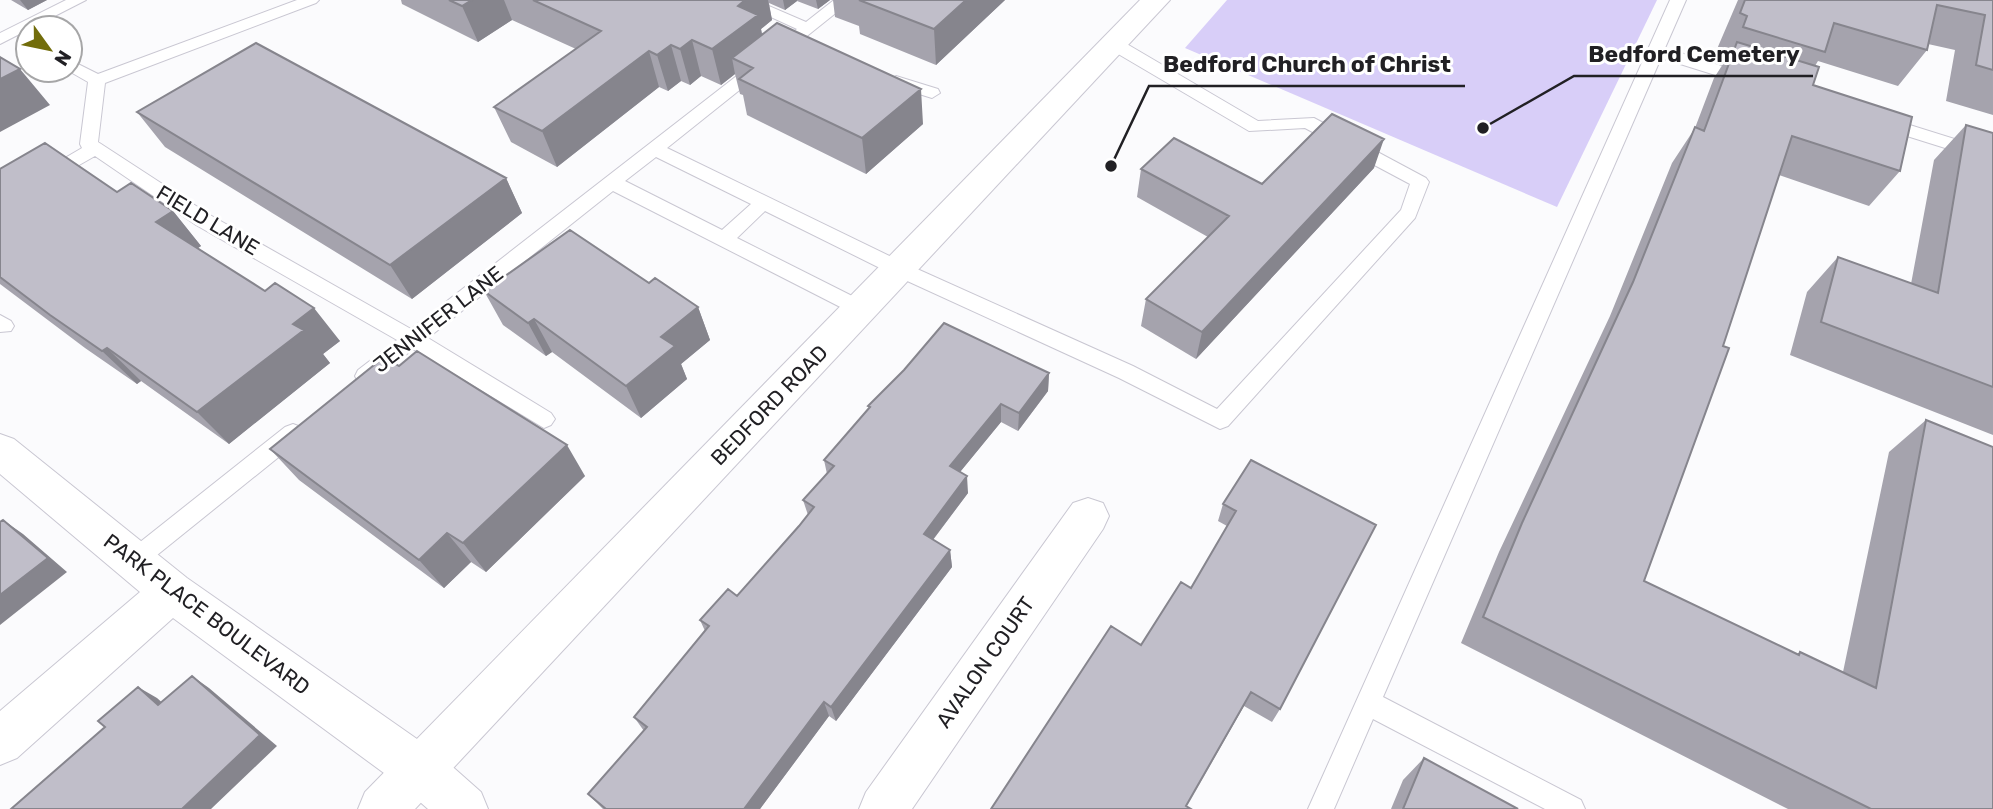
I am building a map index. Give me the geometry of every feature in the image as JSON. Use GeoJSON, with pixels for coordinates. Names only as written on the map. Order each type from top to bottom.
{"type":"FeatureCollection","features":[{"type":"Feature","properties":{"kind":"main road","name":"BEDFORD ROAD"},"geometry":{"type":"LineString","coordinates":[[382,809],[1156,0]]}},
{"type":"Feature","properties":{"kind":"main road","name":"PARK PLACE BOULEVARD"},"geometry":{"type":"LineString","coordinates":[[0,451],[172,593],[419,770]]}},
{"type":"Feature","properties":{"kind":"main road","name":"AVALON COURT"},"geometry":{"type":"LineString","coordinates":[[883,809],[1088,516]]}},
{"type":"Feature","properties":{"kind":"main road"},"geometry":{"type":"LineString","coordinates":[[0,742],[172,593]]}},
{"type":"Feature","properties":{"kind":"main road"},"geometry":{"type":"LineString","coordinates":[[419,770],[464,809]]}},
{"type":"Feature","properties":{"kind":"lane"},"geometry":{"type":"LineString","coordinates":[[11,33],[78,0]]}},
{"type":"Feature","properties":{"kind":"lane"},"geometry":{"type":"LineString","coordinates":[[84,73],[97,80],[311,0]]}},
{"type":"Feature","properties":{"kind":"lane"},"geometry":{"type":"LineString","coordinates":[[742,0],[800,33],[817,49]]}},
{"type":"Feature","properties":{"kind":"lane","name":"JENNIFER LANE"},"geometry":{"type":"LineString","coordinates":[[349,389],[844,0]]}},
{"type":"Feature","properties":{"kind":"lane"},"geometry":{"type":"LineString","coordinates":[[1321,809],[1678,0]]}},
{"type":"Feature","properties":{"kind":"lane"},"geometry":{"type":"LineString","coordinates":[[654,149],[899,268],[1126,372],[1220,420],[1409,213],[1420,182],[1308,122],[1255,127],[1114,44]]}},
{"type":"Feature","properties":{"kind":"lane"},"geometry":{"type":"LineString","coordinates":[[1656,51],[1760,84]]}},
{"type":"Feature","properties":{"kind":"lane"},"geometry":{"type":"LineString","coordinates":[[874,73],[932,93]]}},
{"type":"Feature","properties":{"kind":"lane"},"geometry":{"type":"LineString","coordinates":[[0,204],[95,148],[89,144],[97,80]]}},
{"type":"Feature","properties":{"kind":"lane"},"geometry":{"type":"LineString","coordinates":[[1863,116],[1993,157]]}},
{"type":"Feature","properties":{"kind":"lane","name":"FIELD LANE"},"geometry":{"type":"LineString","coordinates":[[95,148],[203,220],[413,339],[544,419]]}},
{"type":"Feature","properties":{"kind":"lane"},"geometry":{"type":"LineString","coordinates":[[611,182],[861,309]]}},
{"type":"Feature","properties":{"kind":"lane"},"geometry":{"type":"LineString","coordinates":[[724,239],[764,202]]}},
{"type":"Feature","properties":{"kind":"lane"},"geometry":{"type":"LineString","coordinates":[[133,561],[307,422]]}},
{"type":"Feature","properties":{"kind":"lane"},"geometry":{"type":"LineString","coordinates":[[1368,703],[1572,809]]}},
{"type":"Feature","properties":{"kind":"shaded area"},"geometry":{"type":"Polygon","coordinates":[[[1227,0],[1657,0],[1557,207],[1185,48],[1227,0]]]}},
{"type":"Feature","properties":{"kind":"building"},"geometry":{"type":"Polygon","coordinates":[[[449,0],[472,0],[462,6],[449,0]]]}},
{"type":"Feature","properties":{"kind":"building"},"geometry":{"type":"Polygon","coordinates":[[[533,0],[745,0],[738,6],[758,15],[712,49],[692,40],[680,49],[671,45],[657,55],[649,51],[542,131],[494,107],[601,31],[533,0]]]}},
{"type":"Feature","properties":{"kind":"building"},"geometry":{"type":"Polygon","coordinates":[[[859,0],[966,0],[934,29],[859,0]]]}},
{"type":"Feature","properties":{"kind":"building"},"geometry":{"type":"Polygon","coordinates":[[[1745,0],[1993,0],[1993,70],[1976,65],[1985,15],[1937,5],[1927,50],[1834,23],[1825,52],[1743,27],[1747,16],[1740,13],[1745,0]]]}},
{"type":"Feature","properties":{"kind":"building"},"geometry":{"type":"Polygon","coordinates":[[[777,23],[921,89],[862,138],[739,79],[753,68],[732,58],[777,23]]]}},
{"type":"Feature","properties":{"kind":"building"},"geometry":{"type":"Polygon","coordinates":[[[1737,42],[1819,67],[1813,85],[1912,117],[1900,171],[1792,136],[1723,346],[1729,348],[1644,581],[1799,655],[1800,652],[1876,688],[1926,420],[1993,447],[1993,809],[1871,809],[1483,617],[1522,523],[1633,282],[1695,127],[1704,131],[1737,42]]]}},
{"type":"Feature","properties":{"kind":"building"},"geometry":{"type":"Polygon","coordinates":[[[256,43],[506,178],[390,265],[137,112],[256,43]]]}},
{"type":"Feature","properties":{"kind":"building"},"geometry":{"type":"Polygon","coordinates":[[[0,57],[14,65],[14,72],[0,79],[0,57]]]}},
{"type":"Feature","properties":{"kind":"building"},"geometry":{"type":"Polygon","coordinates":[[[1332,114],[1384,139],[1202,332],[1146,299],[1229,216],[1141,169],[1174,138],[1262,184],[1332,114]]]}},
{"type":"Feature","properties":{"kind":"building"},"geometry":{"type":"Polygon","coordinates":[[[1966,125],[1993,133],[1993,387],[1821,322],[1838,257],[1938,293],[1966,125]]]}},
{"type":"Feature","properties":{"kind":"building"},"geometry":{"type":"Polygon","coordinates":[[[45,143],[117,192],[131,183],[173,211],[156,222],[265,291],[275,283],[314,308],[293,324],[304,330],[197,412],[107,348],[102,351],[50,315],[0,277],[0,169],[45,143]]]}},
{"type":"Feature","properties":{"kind":"building"},"geometry":{"type":"Polygon","coordinates":[[[570,230],[649,283],[655,278],[698,307],[661,337],[675,346],[626,386],[534,319],[528,323],[484,291],[570,230]]]}},
{"type":"Feature","properties":{"kind":"building"},"geometry":{"type":"Polygon","coordinates":[[[944,323],[1049,373],[1019,413],[1001,404],[950,466],[967,476],[924,534],[950,550],[831,707],[824,702],[744,809],[606,809],[588,794],[647,727],[634,717],[709,626],[700,620],[728,589],[737,596],[799,526],[814,507],[803,500],[834,466],[824,460],[870,407],[868,406],[904,370],[944,323]]]}},
{"type":"Feature","properties":{"kind":"building"},"geometry":{"type":"Polygon","coordinates":[[[417,351],[567,445],[463,543],[447,533],[419,560],[270,449],[384,357],[399,366],[417,351]]]}},
{"type":"Feature","properties":{"kind":"building"},"geometry":{"type":"Polygon","coordinates":[[[1251,460],[1376,525],[1280,709],[1251,692],[1186,806],[1191,809],[991,809],[1111,626],[1141,645],[1181,582],[1191,588],[1236,511],[1223,504],[1251,460]]]}},
{"type":"Feature","properties":{"kind":"building"},"geometry":{"type":"Polygon","coordinates":[[[3,520],[48,558],[0,595],[0,522],[3,520]]]}},
{"type":"Feature","properties":{"kind":"building"},"geometry":{"type":"Polygon","coordinates":[[[192,676],[260,735],[182,809],[11,809],[105,727],[98,721],[138,687],[158,705],[192,676]]]}},
{"type":"Feature","properties":{"kind":"building"},"geometry":{"type":"Polygon","coordinates":[[[1424,758],[1518,809],[1403,809],[1424,758]]]}},
{"type":"Feature","properties":{"kind":"place","name":"Bedford Cemetery"},"geometry":{"type":"Point","coordinates":[1483,128]}},
{"type":"Feature","properties":{"kind":"place","name":"Bedford Church of Christ"},"geometry":{"type":"Point","coordinates":[1111,166]}}]}
